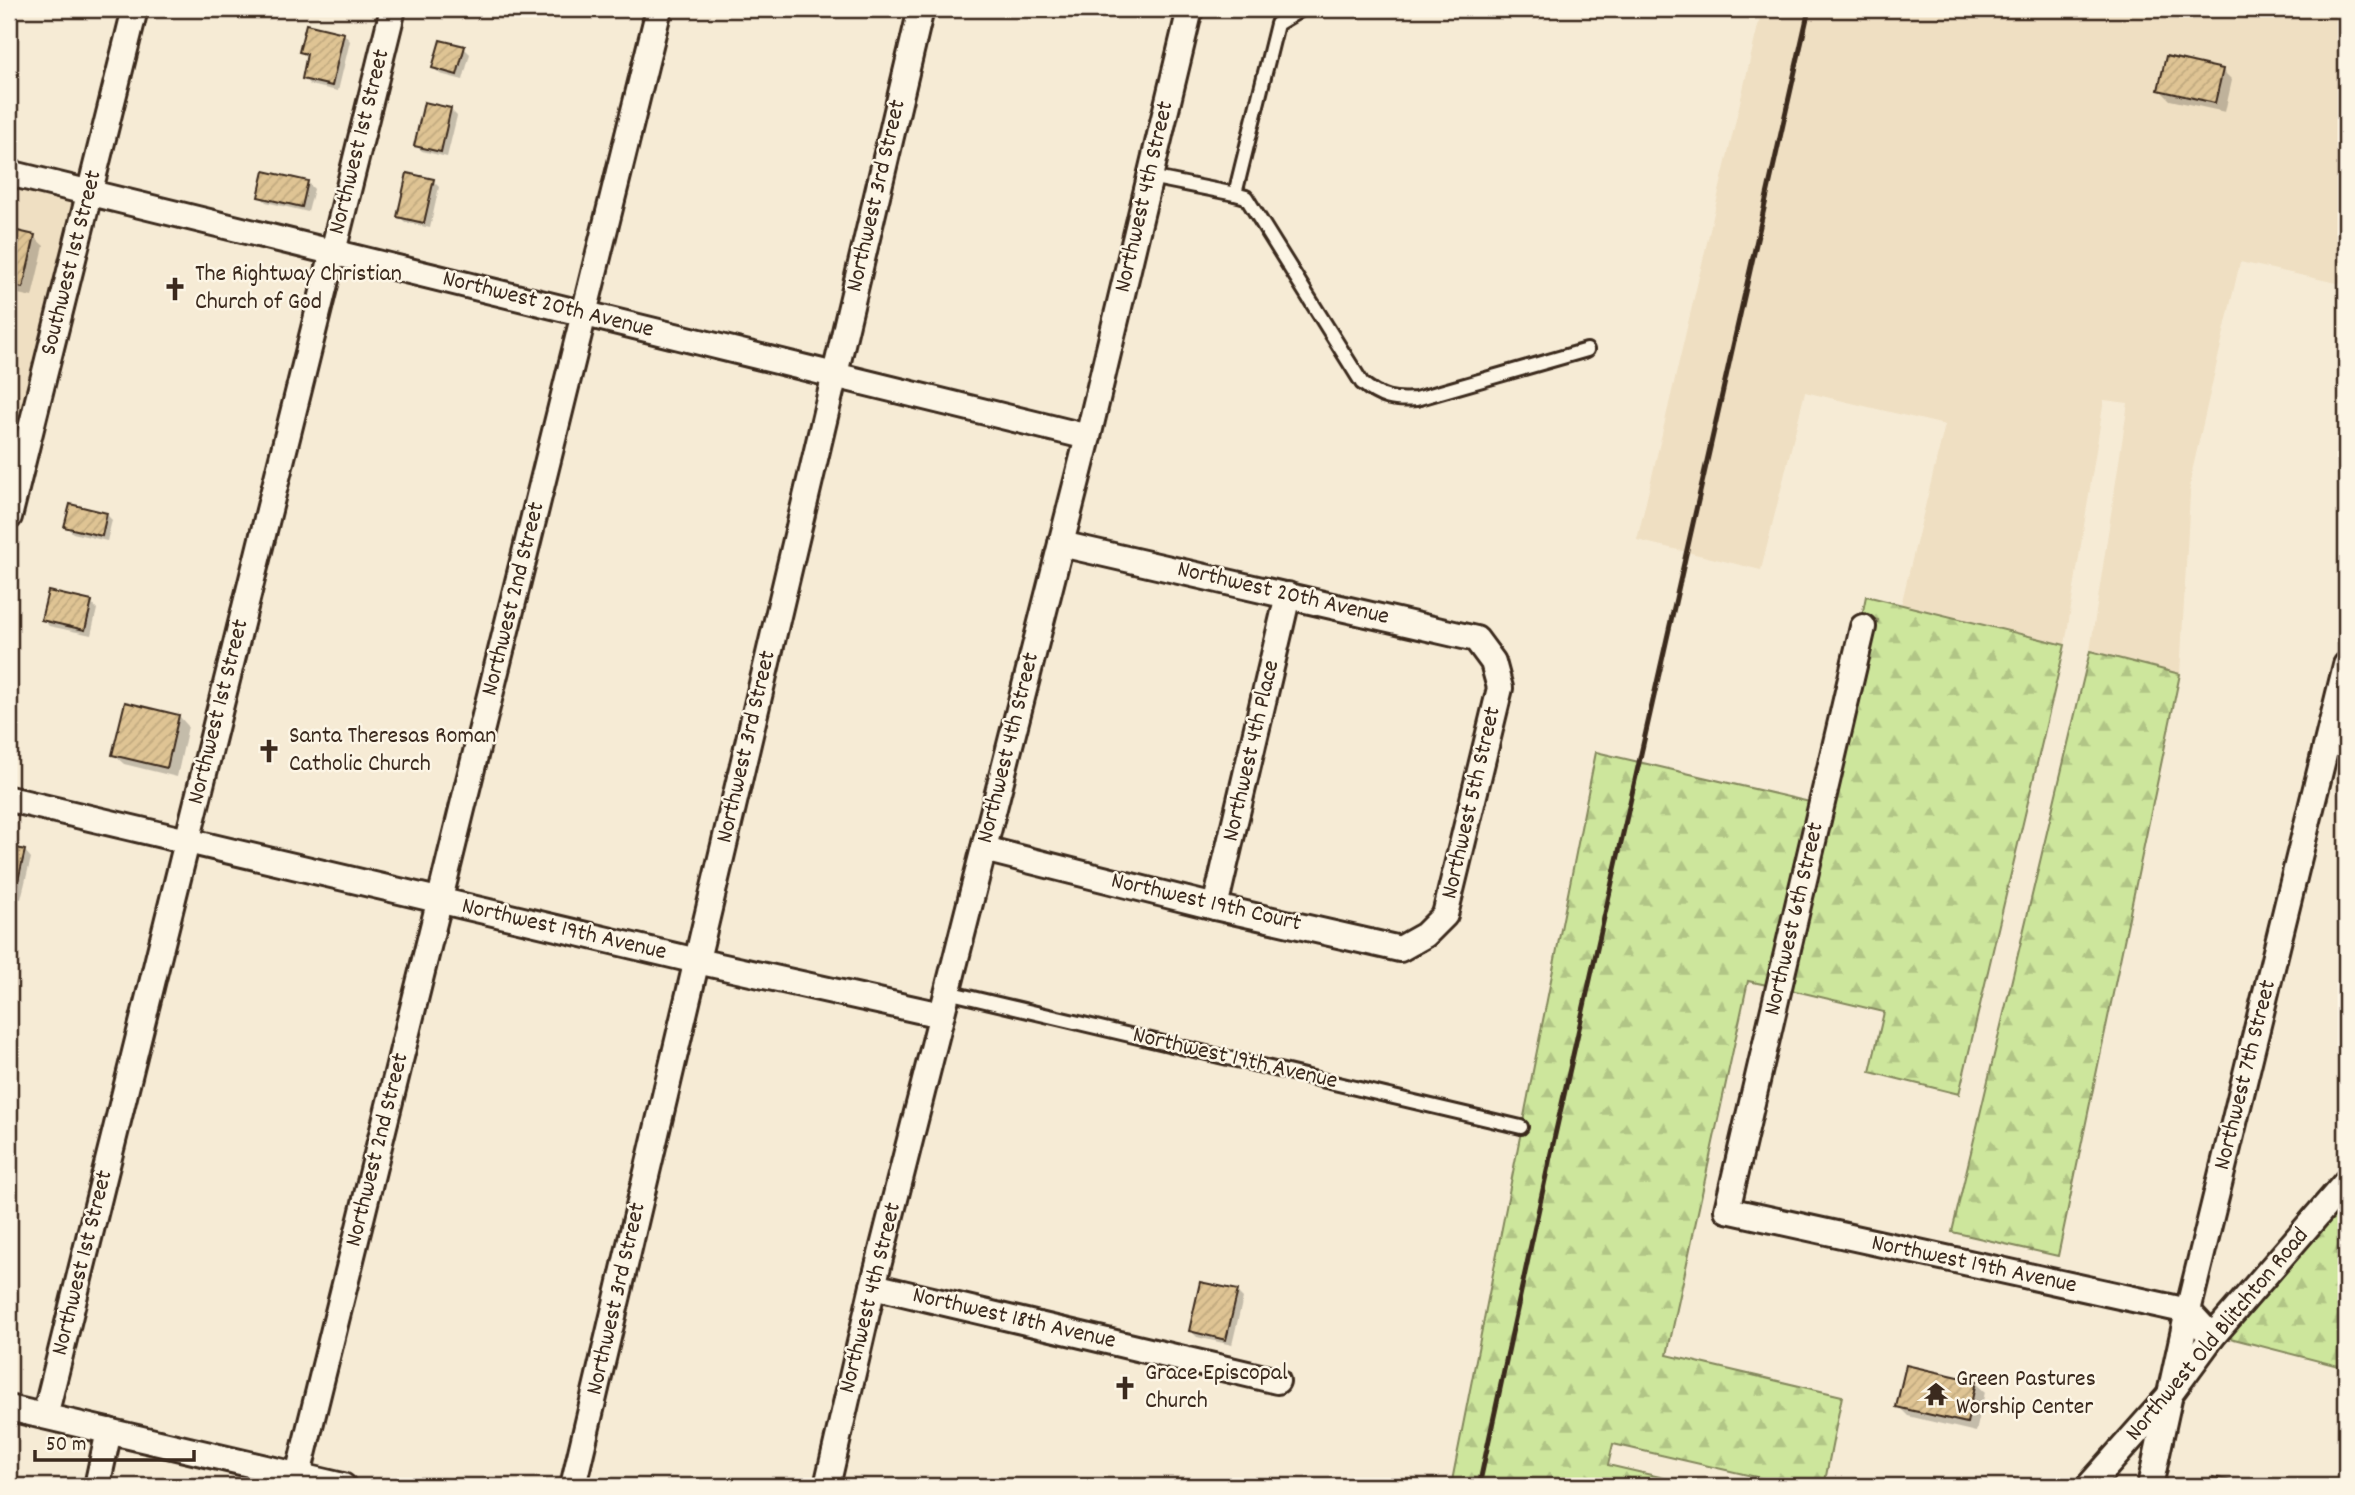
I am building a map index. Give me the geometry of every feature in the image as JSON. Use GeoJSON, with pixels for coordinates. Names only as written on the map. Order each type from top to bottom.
{"type":"FeatureCollection","features":[{"type":"Feature","properties":{"kind":"street","name":"Southwest 1st Street"},"geometry":{"type":"LineString","coordinates":[[9,517],[135,9]]}},
{"type":"Feature","properties":{"kind":"street","name":"Northwest 1st Street"},"geometry":{"type":"LineString","coordinates":[[45,1416],[393,9]]}},
{"type":"Feature","properties":{"kind":"street","name":"Northwest 2nd Street"},"geometry":{"type":"LineString","coordinates":[[298,1475],[659,9]]}},
{"type":"Feature","properties":{"kind":"street","name":"Northwest 3rd Street"},"geometry":{"type":"LineString","coordinates":[[573,1486],[921,9]]}},
{"type":"Feature","properties":{"kind":"street","name":"Northwest 4th Street"},"geometry":{"type":"LineString","coordinates":[[827,1486],[873,1286],[1088,437],[1190,9]]}},
{"type":"Feature","properties":{"kind":"street","name":"Northwest 20th Avenue"},"geometry":{"type":"LineString","coordinates":[[9,173],[1088,437]]}},
{"type":"Feature","properties":{"kind":"street","name":"Northwest 20th Avenue"},"geometry":{"type":"LineString","coordinates":[[1061,544],[1476,639],[1493,662]]}},
{"type":"Feature","properties":{"kind":"street","name":"Northwest 4th Place"},"geometry":{"type":"LineString","coordinates":[[1215,906],[1288,595]]}},
{"type":"Feature","properties":{"kind":"street","name":"Northwest 6th Street"},"geometry":{"type":"LineString","coordinates":[[1727,1210],[1863,627]]}},
{"type":"Feature","properties":{"kind":"street","name":"Northwest 5th Street"},"geometry":{"type":"LineString","coordinates":[[1425,935],[1446,915],[1500,688],[1493,662]]}},
{"type":"Feature","properties":{"kind":"street","name":"Northwest 7th Street"},"geometry":{"type":"LineString","coordinates":[[2150,1486],[2188,1311],[2346,665]]}},
{"type":"Feature","properties":{"kind":"street","name":"Northwest 19th Avenue"},"geometry":{"type":"LineString","coordinates":[[9,799],[697,961],[944,1003]]}},
{"type":"Feature","properties":{"kind":"street","name":"Northwest 19th Court"},"geometry":{"type":"LineString","coordinates":[[984,849],[1400,949],[1425,935]]}},
{"type":"Feature","properties":{"kind":"street","name":"Northwest Old Blitchton Road"},"geometry":{"type":"LineString","coordinates":[[2089,1486],[2168,1397],[2212,1337],[2346,1182]]}},
{"type":"Feature","properties":{"kind":"street","name":"Northwest 19th Avenue"},"geometry":{"type":"LineString","coordinates":[[1727,1210],[2188,1311]]}},
{"type":"Feature","properties":{"kind":"street","name":"Northwest 18th Avenue"},"geometry":{"type":"LineString","coordinates":[[873,1286],[1277,1381]]}},
{"type":"Feature","properties":{"kind":"street"},"geometry":{"type":"LineString","coordinates":[[2188,1311],[2212,1337]]}},
{"type":"Feature","properties":{"kind":"street"},"geometry":{"type":"LineString","coordinates":[[9,1408],[343,1486]]}},
{"type":"Feature","properties":{"kind":"street"},"geometry":{"type":"LineString","coordinates":[[97,1486],[109,1431]]}},
{"type":"Feature","properties":{"kind":"lane"},"geometry":{"type":"LineString","coordinates":[[1235,194],[1277,24],[1302,9]]}},
{"type":"Feature","properties":{"kind":"lane"},"geometry":{"type":"LineString","coordinates":[[1150,177],[1246,197],[1362,383],[1378,396],[1397,401],[1416,400],[1587,350]]}},
{"type":"Feature","properties":{"kind":"lane","name":"Northwest 19th Avenue"},"geometry":{"type":"LineString","coordinates":[[944,1003],[1521,1127]]}},
{"type":"Feature","properties":{"kind":"shaded area"},"geometry":{"type":"Polygon","coordinates":[[[1762,9],[2346,9],[2346,285],[2240,262],[2191,476],[2180,674],[2090,651],[2128,403],[2104,400],[2065,645],[1901,605],[1945,425],[1805,392],[1761,570],[1637,540],[1762,9]]]}},
{"type":"Feature","properties":{"kind":"shaded area"},"geometry":{"type":"Polygon","coordinates":[[[9,184],[74,200],[9,465],[9,184]]]}},
{"type":"Feature","properties":{"kind":"green space"},"geometry":{"type":"Polygon","coordinates":[[[1866,596],[2065,645],[1959,1094],[1870,1072],[1884,1012],[1791,990],[1878,620],[1862,616],[1866,596]]]}},
{"type":"Feature","properties":{"kind":"green space"},"geometry":{"type":"Polygon","coordinates":[[[2090,651],[2180,674],[2058,1256],[1952,1232],[2090,651]]]}},
{"type":"Feature","properties":{"kind":"green space"},"geometry":{"type":"Polygon","coordinates":[[[1596,752],[1810,802],[1767,985],[1748,981],[1667,1355],[1842,1396],[1824,1486],[1796,1486],[1613,1444],[1608,1465],[1699,1486],[1451,1486],[1596,752]]]}},
{"type":"Feature","properties":{"kind":"green space"},"geometry":{"type":"Polygon","coordinates":[[[2346,1201],[2346,1368],[2228,1337],[2346,1201]]]}},
{"type":"Feature","properties":{"kind":"building"},"geometry":{"type":"Polygon","coordinates":[[[306,24],[344,33],[332,86],[302,79],[307,54],[299,52],[306,24]]]}},
{"type":"Feature","properties":{"kind":"building"},"geometry":{"type":"Polygon","coordinates":[[[440,40],[465,46],[457,75],[432,68],[440,40]]]}},
{"type":"Feature","properties":{"kind":"building"},"geometry":{"type":"Polygon","coordinates":[[[2166,56],[2223,69],[2215,103],[2158,90],[2166,56]]]}},
{"type":"Feature","properties":{"kind":"building"},"geometry":{"type":"Polygon","coordinates":[[[424,102],[451,108],[441,152],[414,146],[424,102]]]}},
{"type":"Feature","properties":{"kind":"building"},"geometry":{"type":"Polygon","coordinates":[[[264,171],[308,181],[302,207],[258,197],[264,171]]]}},
{"type":"Feature","properties":{"kind":"building"},"geometry":{"type":"Polygon","coordinates":[[[407,173],[434,179],[424,223],[397,217],[407,173]]]}},
{"type":"Feature","properties":{"kind":"building"},"geometry":{"type":"Polygon","coordinates":[[[9,229],[35,235],[23,288],[9,285],[9,229]]]}},
{"type":"Feature","properties":{"kind":"building"},"geometry":{"type":"Polygon","coordinates":[[[70,504],[107,513],[102,536],[64,527],[70,504]]]}},
{"type":"Feature","properties":{"kind":"building"},"geometry":{"type":"Polygon","coordinates":[[[48,591],[92,601],[85,630],[41,620],[48,591]]]}},
{"type":"Feature","properties":{"kind":"building"},"geometry":{"type":"Polygon","coordinates":[[[125,702],[179,715],[167,768],[112,755],[125,702]]]}},
{"type":"Feature","properties":{"kind":"building"},"geometry":{"type":"Polygon","coordinates":[[[9,846],[25,850],[15,894],[9,892],[9,846]]]}},
{"type":"Feature","properties":{"kind":"building"},"geometry":{"type":"Polygon","coordinates":[[[1200,1282],[1238,1290],[1226,1340],[1189,1331],[1200,1282]]]}},
{"type":"Feature","properties":{"kind":"building","name":"Green Pastures Worship Center"},"geometry":{"type":"Polygon","coordinates":[[[1906,1365],[1976,1381],[1967,1423],[1896,1407],[1906,1365]]]}},
{"type":"Feature","properties":{"kind":"building"},"geometry":{"type":"Polygon","coordinates":[[[2213,1477],[2255,1486],[2211,1486],[2213,1477]]]}},
{"type":"Feature","properties":{"kind":"railway"},"geometry":{"type":"LineString","coordinates":[[1479,1486],[1550,1157],[1809,9]]}},
{"type":"Feature","properties":{"kind":"place","name":"The Rightway Christian Church of God"},"geometry":{"type":"Point","coordinates":[175,289]}},
{"type":"Feature","properties":{"kind":"place","name":"Santa Theresas Roman Catholic Church"},"geometry":{"type":"Point","coordinates":[269,751]}},
{"type":"Feature","properties":{"kind":"place","name":"Grace Episcopal Church"},"geometry":{"type":"Point","coordinates":[1125,1388]}},
{"type":"Feature","properties":{"kind":"place","name":"Green Pastures Worship Center"},"geometry":{"type":"Point","coordinates":[1936,1394]}}]}
